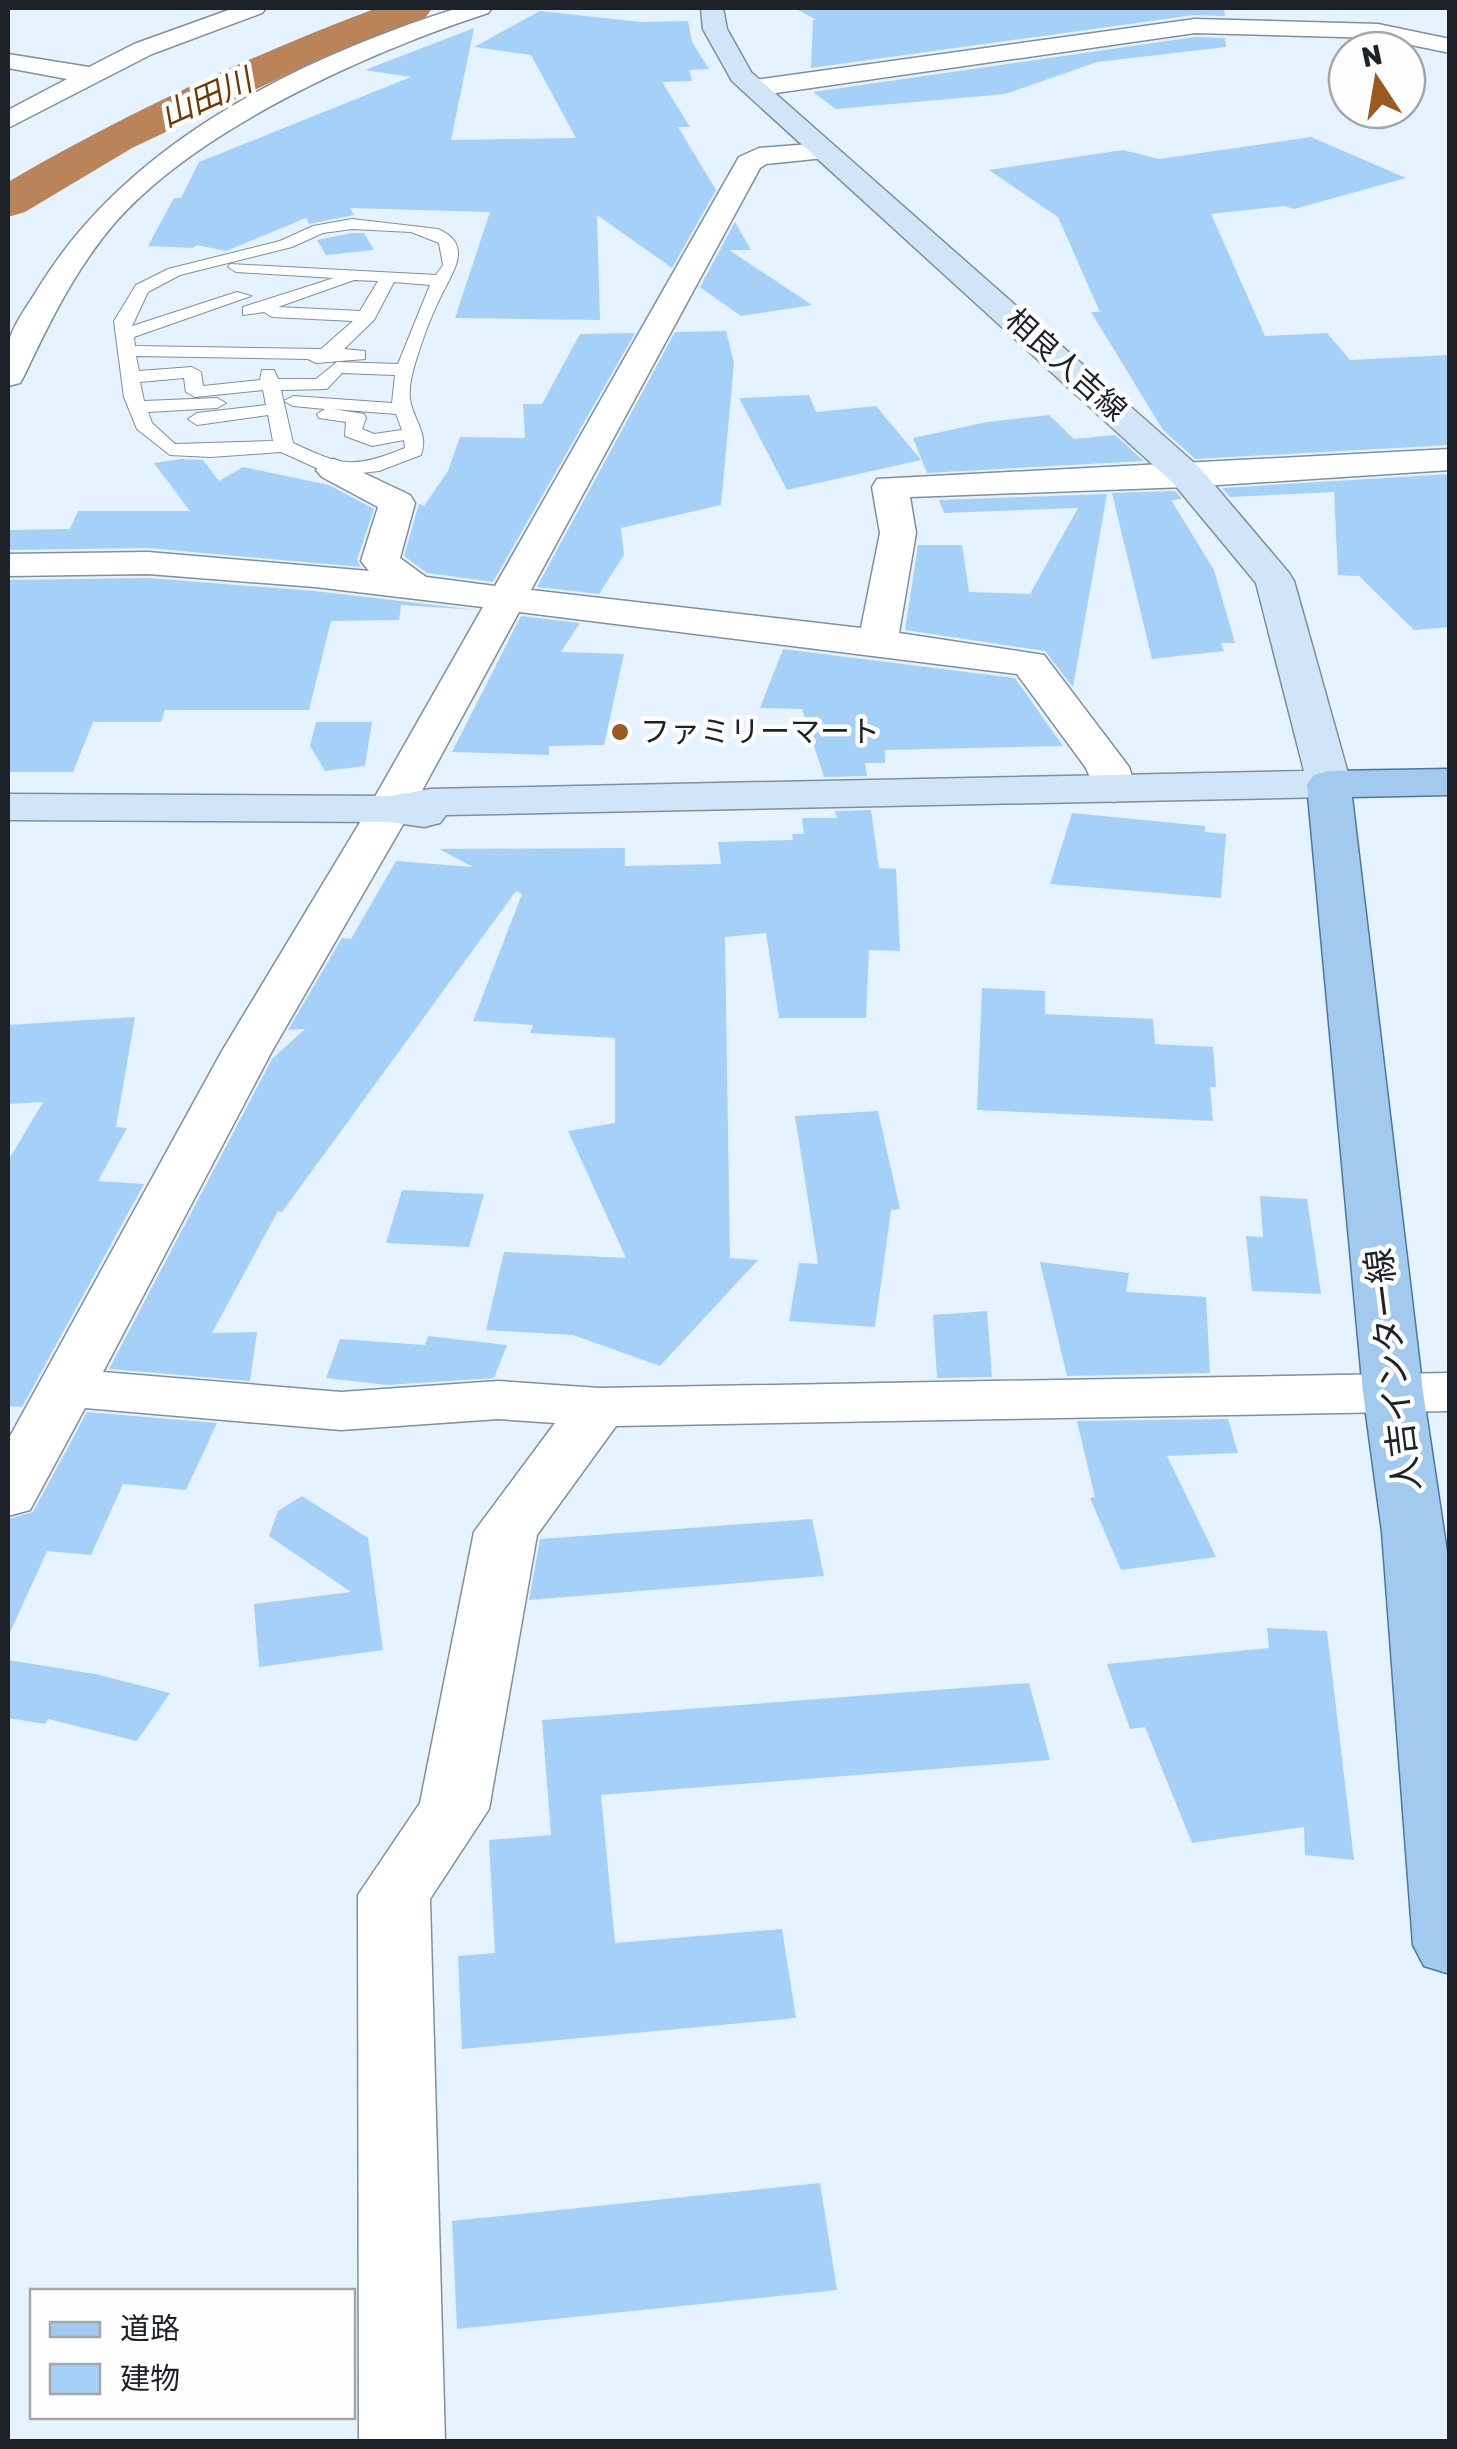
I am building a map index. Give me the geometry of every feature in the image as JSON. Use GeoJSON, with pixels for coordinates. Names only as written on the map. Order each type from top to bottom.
{"type":"FeatureCollection","features":[{"type":"Feature","properties":{"kind":"main road","name":"相良人吉線"},"geometry":{"type":"LineString","coordinates":[[712,8],[716,28],[732,62],[754,88],[1187,476],[1275,581],[1330,790]]}},
{"type":"Feature","properties":{"kind":"main road"},"geometry":{"type":"LineString","coordinates":[[8,808],[390,810],[425,814],[1330,790],[1450,782]]}},
{"type":"Feature","properties":{"kind":"main road"},"geometry":{"type":"LineString","coordinates":[[390,810],[430,802],[1114,789],[1450,795]]}},
{"type":"Feature","properties":{"kind":"main road","name":"人吉インター線"},"geometry":{"type":"LineString","coordinates":[[1330,790],[1421,1392],[1414,1532],[1450,1945]]}},
{"type":"Feature","properties":{"kind":"street"},"geometry":{"type":"LineString","coordinates":[[8,120],[143,49],[254,8]]}},
{"type":"Feature","properties":{"kind":"street"},"geometry":{"type":"LineString","coordinates":[[8,376],[58,281],[94,229],[126,194],[233,118],[302,77],[387,38],[480,8]]}},
{"type":"Feature","properties":{"kind":"street"},"geometry":{"type":"LineString","coordinates":[[754,88],[873,74],[943,59],[1054,48],[1127,25],[1348,30],[1450,46]]}},
{"type":"Feature","properties":{"kind":"street"},"geometry":{"type":"LineString","coordinates":[[8,61],[88,75]]}},
{"type":"Feature","properties":{"kind":"street"},"geometry":{"type":"LineString","coordinates":[[8,1494],[247,1050],[390,810],[749,163],[759,156],[824,151]]}},
{"type":"Feature","properties":{"kind":"street"},"geometry":{"type":"LineString","coordinates":[[878,642],[898,532],[890,487],[1187,476],[1450,459]]}},
{"type":"Feature","properties":{"kind":"street"},"geometry":{"type":"LineString","coordinates":[[334,470],[398,503],[380,561],[414,587]]}},
{"type":"Feature","properties":{"kind":"street"},"geometry":{"type":"LineString","coordinates":[[8,565],[148,562],[414,587],[1030,664],[1107,767],[1114,789]]}},
{"type":"Feature","properties":{"kind":"street"},"geometry":{"type":"LineString","coordinates":[[65,1388],[341,1411],[498,1400],[599,1407],[1421,1392]]}},
{"type":"Feature","properties":{"kind":"street"},"geometry":{"type":"LineString","coordinates":[[402,2442],[394,1895],[454,1809],[506,1532],[599,1407]]}},
{"type":"Feature","properties":{"kind":"lane"},"geometry":{"type":"LineString","coordinates":[[352,224],[442,236],[449,244],[451,265],[437,280],[430,310],[404,370],[400,399],[415,433],[414,451],[379,465],[334,470],[284,446],[170,449],[141,416],[130,377],[123,321],[142,289],[174,272],[207,265],[286,244],[319,229],[352,224]]}},
{"type":"Feature","properties":{"kind":"lane"},"geometry":{"type":"LineString","coordinates":[[286,244],[293,249],[295,259],[315,264],[350,262],[358,264],[361,275]]}},
{"type":"Feature","properties":{"kind":"lane"},"geometry":{"type":"LineString","coordinates":[[207,265],[437,280]]}},
{"type":"Feature","properties":{"kind":"lane"},"geometry":{"type":"LineString","coordinates":[[233,266],[262,352],[284,446]]}},
{"type":"Feature","properties":{"kind":"lane"},"geometry":{"type":"LineString","coordinates":[[125,341],[246,303],[361,275]]}},
{"type":"Feature","properties":{"kind":"lane"},"geometry":{"type":"LineString","coordinates":[[273,398],[368,316],[388,277]]}},
{"type":"Feature","properties":{"kind":"lane"},"geometry":{"type":"LineString","coordinates":[[246,303],[368,316]]}},
{"type":"Feature","properties":{"kind":"lane"},"geometry":{"type":"LineString","coordinates":[[125,341],[218,334]]}},
{"type":"Feature","properties":{"kind":"lane"},"geometry":{"type":"LineString","coordinates":[[125,341],[325,354],[404,370]]}},
{"type":"Feature","properties":{"kind":"lane"},"geometry":{"type":"LineString","coordinates":[[141,416],[273,398],[341,395],[354,382],[404,370]]}},
{"type":"Feature","properties":{"kind":"lane"},"geometry":{"type":"LineString","coordinates":[[130,377],[192,372],[194,392],[405,409]]}},
{"type":"Feature","properties":{"kind":"lane"},"geometry":{"type":"LineString","coordinates":[[273,398],[357,418],[352,432],[372,440],[415,433]]}},
{"type":"Feature","properties":{"kind":"lane"},"geometry":{"type":"LineString","coordinates":[[201,451],[198,434],[232,430]]}},
{"type":"Feature","properties":{"kind":"building"},"geometry":{"type":"Polygon","coordinates":[[[794,8],[1224,8],[1225,16],[1194,15],[811,68],[813,20],[817,20],[794,8]]]}},
{"type":"Feature","properties":{"kind":"building"},"geometry":{"type":"Polygon","coordinates":[[[540,11],[641,22],[688,21],[692,42],[709,69],[689,70],[692,81],[662,82],[690,127],[678,127],[716,190],[672,268],[597,215],[600,320],[455,318],[490,212],[350,208],[354,215],[309,224],[306,218],[226,251],[197,245],[148,246],[174,198],[181,198],[199,162],[411,77],[365,70],[474,28],[451,140],[576,138],[531,55],[474,47],[540,11]]]}},
{"type":"Feature","properties":{"kind":"building"},"geometry":{"type":"Polygon","coordinates":[[[1195,37],[1225,38],[1226,47],[1097,62],[1005,94],[836,109],[813,92],[1195,37]]]}},
{"type":"Feature","properties":{"kind":"building"},"geometry":{"type":"Polygon","coordinates":[[[1311,137],[1406,178],[1294,209],[1284,206],[1211,214],[1265,336],[1327,333],[1350,360],[1450,355],[1450,445],[1195,459],[1163,430],[1091,312],[1100,312],[1058,217],[989,170],[1123,150],[1159,159],[1311,137]]]}},
{"type":"Feature","properties":{"kind":"building"},"geometry":{"type":"Polygon","coordinates":[[[735,222],[751,250],[729,250],[812,305],[741,316],[700,287],[735,222]]]}},
{"type":"Feature","properties":{"kind":"building"},"geometry":{"type":"Polygon","coordinates":[[[364,233],[374,250],[326,255],[317,240],[364,233]]]}},
{"type":"Feature","properties":{"kind":"building"},"geometry":{"type":"Polygon","coordinates":[[[726,331],[734,363],[721,505],[621,528],[624,555],[599,594],[537,587],[675,332],[726,331]]]}},
{"type":"Feature","properties":{"kind":"building"},"geometry":{"type":"Polygon","coordinates":[[[635,333],[493,582],[427,573],[404,556],[419,504],[424,506],[448,471],[460,437],[525,438],[523,404],[542,404],[580,334],[635,333]]]}},
{"type":"Feature","properties":{"kind":"building"},"geometry":{"type":"Polygon","coordinates":[[[809,395],[816,412],[876,406],[921,460],[787,490],[739,398],[809,395]]]}},
{"type":"Feature","properties":{"kind":"building"},"geometry":{"type":"Polygon","coordinates":[[[1049,415],[1074,439],[1115,435],[1144,461],[927,473],[913,438],[987,422],[1049,415]]]}},
{"type":"Feature","properties":{"kind":"building"},"geometry":{"type":"Polygon","coordinates":[[[203,460],[219,481],[243,467],[329,485],[374,509],[357,560],[361,567],[148,548],[8,550],[8,530],[70,529],[78,511],[190,511],[154,463],[203,460]]]}},
{"type":"Feature","properties":{"kind":"building"},"geometry":{"type":"Polygon","coordinates":[[[1450,474],[1450,627],[1414,630],[1359,576],[1338,575],[1334,492],[1230,497],[1222,488],[1450,474]]]}},
{"type":"Feature","properties":{"kind":"building"},"geometry":{"type":"Polygon","coordinates":[[[1175,491],[1182,499],[1171,500],[1214,570],[1235,643],[1221,643],[1224,651],[1152,659],[1112,493],[1175,491]]]}},
{"type":"Feature","properties":{"kind":"building"},"geometry":{"type":"Polygon","coordinates":[[[1107,494],[1073,687],[1045,651],[905,630],[918,545],[962,545],[969,592],[1030,594],[1078,508],[944,513],[939,500],[1107,494]]]}},
{"type":"Feature","properties":{"kind":"building"},"geometry":{"type":"Polygon","coordinates":[[[148,578],[315,591],[477,610],[401,605],[399,620],[331,621],[309,710],[165,710],[161,722],[93,722],[73,772],[8,772],[8,580],[148,578]]]}},
{"type":"Feature","properties":{"kind":"building"},"geometry":{"type":"Polygon","coordinates":[[[521,616],[580,623],[561,652],[624,654],[604,745],[549,746],[549,755],[452,752],[521,616]]]}},
{"type":"Feature","properties":{"kind":"building"},"geometry":{"type":"Polygon","coordinates":[[[783,649],[1015,678],[1063,746],[885,750],[885,763],[865,763],[867,776],[824,777],[802,709],[760,708],[783,649]]]}},
{"type":"Feature","properties":{"kind":"building"},"geometry":{"type":"Polygon","coordinates":[[[316,722],[372,722],[365,766],[325,771],[310,746],[316,722]]]}},
{"type":"Feature","properties":{"kind":"building"},"geometry":{"type":"Polygon","coordinates":[[[871,810],[879,868],[896,869],[900,951],[869,950],[866,1018],[779,1018],[766,933],[725,937],[730,1258],[758,1260],[660,1366],[573,1335],[486,1330],[504,1252],[626,1258],[568,1131],[615,1123],[615,1038],[530,1033],[533,1025],[473,1021],[522,894],[516,891],[282,1212],[278,1211],[212,1333],[257,1332],[250,1381],[109,1369],[272,1059],[305,1029],[288,1030],[342,938],[351,939],[396,861],[473,867],[439,849],[625,848],[625,866],[721,864],[718,842],[793,840],[792,834],[804,834],[802,818],[837,818],[835,811],[871,810]]]}},
{"type":"Feature","properties":{"kind":"building"},"geometry":{"type":"Polygon","coordinates":[[[1072,813],[1205,826],[1205,832],[1226,834],[1221,898],[1050,884],[1072,813]]]}},
{"type":"Feature","properties":{"kind":"building"},"geometry":{"type":"Polygon","coordinates":[[[982,988],[1045,991],[1045,1014],[1153,1019],[1155,1044],[1213,1047],[1213,1121],[977,1110],[982,988]]]}},
{"type":"Feature","properties":{"kind":"building"},"geometry":{"type":"Polygon","coordinates":[[[135,1017],[116,1127],[127,1128],[98,1181],[144,1184],[22,1407],[8,1406],[8,1161],[43,1102],[8,1104],[8,1025],[135,1017]]]}},
{"type":"Feature","properties":{"kind":"building"},"geometry":{"type":"Polygon","coordinates":[[[878,1111],[900,1209],[891,1210],[875,1327],[789,1321],[799,1263],[818,1264],[795,1116],[878,1111]]]}},
{"type":"Feature","properties":{"kind":"building"},"geometry":{"type":"Polygon","coordinates":[[[402,1190],[484,1194],[469,1247],[386,1243],[402,1190]]]}},
{"type":"Feature","properties":{"kind":"building"},"geometry":{"type":"Polygon","coordinates":[[[1260,1196],[1307,1199],[1321,1294],[1252,1291],[1246,1236],[1263,1237],[1260,1196]]]}},
{"type":"Feature","properties":{"kind":"building"},"geometry":{"type":"Polygon","coordinates":[[[1040,1262],[1129,1273],[1126,1292],[1206,1297],[1210,1373],[1067,1376],[1040,1262]]]}},
{"type":"Feature","properties":{"kind":"building"},"geometry":{"type":"Polygon","coordinates":[[[987,1311],[992,1377],[937,1378],[933,1315],[987,1311]]]}},
{"type":"Feature","properties":{"kind":"building"},"geometry":{"type":"Polygon","coordinates":[[[428,1336],[507,1345],[494,1378],[387,1385],[326,1378],[340,1339],[425,1345],[428,1336]]]}},
{"type":"Feature","properties":{"kind":"building"},"geometry":{"type":"Polygon","coordinates":[[[87,1412],[217,1423],[186,1490],[123,1484],[91,1555],[47,1551],[8,1637],[8,1519],[33,1512],[87,1412]]]}},
{"type":"Feature","properties":{"kind":"building"},"geometry":{"type":"Polygon","coordinates":[[[1228,1419],[1238,1453],[1167,1456],[1216,1557],[1121,1570],[1090,1498],[1095,1497],[1077,1421],[1228,1419]]]}},
{"type":"Feature","properties":{"kind":"building"},"geometry":{"type":"Polygon","coordinates":[[[302,1496],[368,1538],[383,1650],[259,1667],[254,1604],[351,1592],[269,1536],[278,1511],[302,1496]]]}},
{"type":"Feature","properties":{"kind":"building"},"geometry":{"type":"Polygon","coordinates":[[[812,1519],[824,1576],[529,1600],[540,1539],[812,1519]]]}},
{"type":"Feature","properties":{"kind":"building"},"geometry":{"type":"Polygon","coordinates":[[[1267,1628],[1327,1631],[1354,1860],[1305,1855],[1304,1827],[1192,1843],[1145,1727],[1130,1729],[1107,1664],[1269,1648],[1267,1628]]]}},
{"type":"Feature","properties":{"kind":"building"},"geometry":{"type":"Polygon","coordinates":[[[8,1660],[95,1674],[170,1693],[137,1741],[48,1719],[45,1724],[8,1718],[8,1660]]]}},
{"type":"Feature","properties":{"kind":"building"},"geometry":{"type":"Polygon","coordinates":[[[1029,1683],[1050,1760],[601,1795],[615,1943],[782,1929],[796,2018],[462,2049],[458,1956],[495,1953],[489,1840],[551,1835],[542,1720],[1029,1683]]]}},
{"type":"Feature","properties":{"kind":"building"},"geometry":{"type":"Polygon","coordinates":[[[820,2183],[837,2290],[457,2329],[452,2221],[820,2183]]]}},
{"type":"Feature","properties":{"kind":"waterway","name":"山田川"},"geometry":{"type":"LineString","coordinates":[[8,202],[116,138],[309,48],[412,8]]}},
{"type":"Feature","properties":{"kind":"place","name":"ファミリーマート"},"geometry":{"type":"Point","coordinates":[620,732]}}]}
